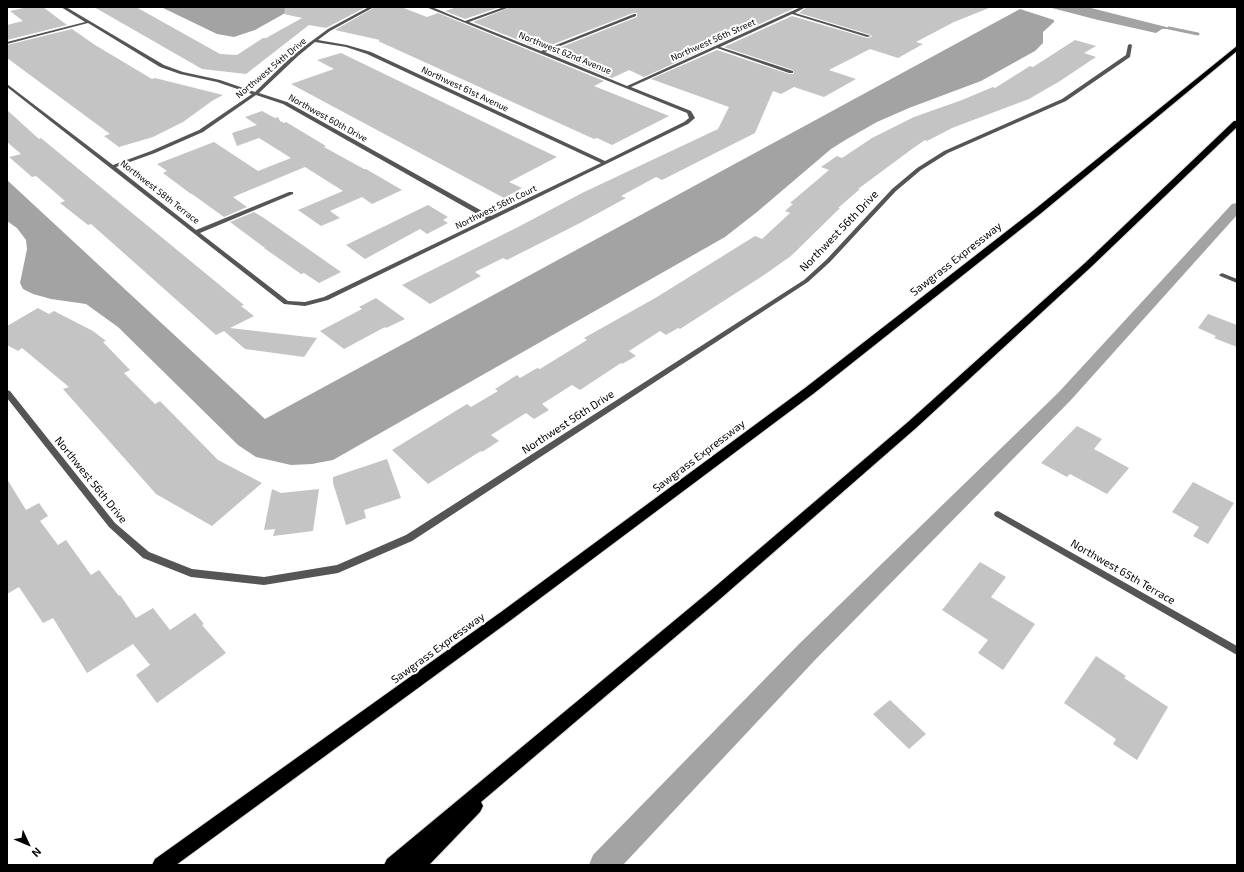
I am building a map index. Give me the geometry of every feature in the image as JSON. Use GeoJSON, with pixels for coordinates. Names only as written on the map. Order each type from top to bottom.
{"type":"FeatureCollection","features":[{"type":"Feature","properties":{"kind":"highway","name":"Sawgrass Expressway"},"geometry":{"type":"LineString","coordinates":[[161,865],[506,616],[809,391],[1037,212],[1237,48]]}},
{"type":"Feature","properties":{"kind":"highway"},"geometry":{"type":"LineString","coordinates":[[393,865],[789,533],[958,384],[1088,265],[1237,124]]}},
{"type":"Feature","properties":{"kind":"highway"},"geometry":{"type":"LineString","coordinates":[[416,865],[528,753]]}},
{"type":"Feature","properties":{"kind":"street","name":"Northwest 60th Drive"},"geometry":{"type":"LineString","coordinates":[[63,7],[162,66],[182,73],[218,81],[285,103],[492,219]]}},
{"type":"Feature","properties":{"kind":"street","name":"Northwest 54th Drive"},"geometry":{"type":"LineString","coordinates":[[112,167],[153,152],[201,131],[256,93],[314,41],[329,30],[372,7]]}},
{"type":"Feature","properties":{"kind":"street","name":"Northwest 62nd Avenue"},"geometry":{"type":"LineString","coordinates":[[428,7],[689,112],[692,118]]}},
{"type":"Feature","properties":{"kind":"street"},"geometry":{"type":"LineString","coordinates":[[465,22],[508,7]]}},
{"type":"Feature","properties":{"kind":"street","name":"Northwest 56th Street"},"geometry":{"type":"LineString","coordinates":[[628,87],[804,7]]}},
{"type":"Feature","properties":{"kind":"street"},"geometry":{"type":"LineString","coordinates":[[792,12],[869,36]]}},
{"type":"Feature","properties":{"kind":"street"},"geometry":{"type":"LineString","coordinates":[[542,52],[635,16]]}},
{"type":"Feature","properties":{"kind":"street"},"geometry":{"type":"LineString","coordinates":[[7,43],[88,22]]}},
{"type":"Feature","properties":{"kind":"street","name":"Northwest 61st Avenue"},"geometry":{"type":"LineString","coordinates":[[314,41],[347,46],[369,53],[605,163]]}},
{"type":"Feature","properties":{"kind":"street","name":"Northwest 56th Drive"},"geometry":{"type":"LineString","coordinates":[[7,393],[112,525],[146,555],[191,573],[264,581],[338,569],[409,538],[806,281],[828,261],[894,190],[919,169],[946,152],[967,142],[1064,100],[1128,56],[1130,46]]}},
{"type":"Feature","properties":{"kind":"street"},"geometry":{"type":"LineString","coordinates":[[717,47],[791,72]]}},
{"type":"Feature","properties":{"kind":"street","name":"Northwest 58th Terrace"},"geometry":{"type":"LineString","coordinates":[[7,85],[286,303],[305,304]]}},
{"type":"Feature","properties":{"kind":"street","name":"Northwest 56th Court"},"geometry":{"type":"LineString","coordinates":[[305,304],[326,299],[492,219],[686,123],[692,118]]}},
{"type":"Feature","properties":{"kind":"street"},"geometry":{"type":"LineString","coordinates":[[196,232],[291,193]]}},
{"type":"Feature","properties":{"kind":"street"},"geometry":{"type":"LineString","coordinates":[[1222,275],[1237,280]]}},
{"type":"Feature","properties":{"kind":"street","name":"Northwest 65th Terrace"},"geometry":{"type":"LineString","coordinates":[[998,514],[1237,651]]}},
{"type":"Feature","properties":{"kind":"shaded area"},"geometry":{"type":"Polygon","coordinates":[[[161,7],[296,7],[255,30],[234,37],[217,34],[161,7]]]}},
{"type":"Feature","properties":{"kind":"shaded area"},"geometry":{"type":"Polygon","coordinates":[[[1048,7],[1087,7],[1174,29],[1162,29],[1156,33],[1048,7]]]}},
{"type":"Feature","properties":{"kind":"shaded area"},"geometry":{"type":"Polygon","coordinates":[[[1020,9],[1054,20],[1054,22],[1043,32],[1043,43],[1035,51],[981,81],[909,108],[877,122],[847,139],[831,149],[757,212],[725,237],[333,460],[312,464],[291,465],[256,457],[238,445],[118,327],[86,304],[51,299],[33,294],[23,289],[20,283],[27,249],[26,240],[17,228],[7,221],[7,180],[265,419],[1020,9]]]}},
{"type":"Feature","properties":{"kind":"building"},"geometry":{"type":"Polygon","coordinates":[[[28,7],[43,7],[67,25],[7,40],[7,25],[23,21],[10,11],[28,7]]]}},
{"type":"Feature","properties":{"kind":"building"},"geometry":{"type":"Polygon","coordinates":[[[94,7],[136,7],[220,54],[237,55],[263,38],[266,38],[302,18],[284,14],[285,7],[366,7],[326,28],[309,25],[246,74],[202,69],[94,7]]]}},
{"type":"Feature","properties":{"kind":"building"},"geometry":{"type":"Polygon","coordinates":[[[375,7],[401,7],[427,17],[438,13],[604,81],[594,86],[669,116],[612,145],[597,138],[594,139],[378,41],[380,40],[335,30],[375,7]]]}},
{"type":"Feature","properties":{"kind":"building"},"geometry":{"type":"Polygon","coordinates":[[[457,7],[500,7],[465,19],[445,11],[457,7]]]}},
{"type":"Feature","properties":{"kind":"building"},"geometry":{"type":"Polygon","coordinates":[[[511,7],[797,7],[644,77],[629,70],[612,78],[549,52],[637,17],[637,13],[633,13],[541,49],[473,22],[511,7]]]}},
{"type":"Feature","properties":{"kind":"building"},"geometry":{"type":"Polygon","coordinates":[[[807,7],[989,8],[954,22],[916,42],[923,44],[898,58],[870,49],[829,70],[856,79],[824,97],[794,87],[781,94],[773,91],[755,133],[662,180],[656,177],[621,196],[626,198],[580,223],[507,260],[503,258],[475,272],[481,276],[430,304],[402,285],[582,193],[718,129],[729,107],[651,79],[717,50],[789,74],[794,74],[793,70],[724,47],[792,16],[867,38],[872,37],[871,35],[799,13],[807,7]]]}},
{"type":"Feature","properties":{"kind":"building"},"geometry":{"type":"Polygon","coordinates":[[[72,29],[95,45],[152,79],[155,78],[223,95],[183,122],[153,137],[119,147],[104,136],[110,134],[7,58],[7,45],[72,29]]]}},
{"type":"Feature","properties":{"kind":"building"},"geometry":{"type":"Polygon","coordinates":[[[1075,40],[1096,46],[1084,53],[1096,57],[1060,81],[1029,99],[952,128],[927,141],[925,140],[858,189],[860,189],[838,208],[840,208],[791,256],[680,329],[678,328],[666,335],[660,331],[629,351],[636,356],[622,364],[621,363],[580,390],[572,385],[542,404],[549,410],[534,419],[526,413],[491,435],[499,441],[482,452],[481,451],[428,484],[392,450],[467,404],[471,407],[498,391],[495,389],[517,375],[520,378],[537,368],[540,369],[587,340],[584,338],[657,297],[755,236],[762,239],[790,213],[785,211],[793,204],[790,203],[829,170],[821,167],[837,156],[842,158],[872,138],[914,117],[993,87],[995,88],[1030,66],[1033,67],[1075,40]]]}},
{"type":"Feature","properties":{"kind":"building"},"geometry":{"type":"Polygon","coordinates":[[[341,53],[557,157],[509,182],[522,188],[504,198],[291,84],[334,69],[317,60],[341,53]]]}},
{"type":"Feature","properties":{"kind":"building"},"geometry":{"type":"Polygon","coordinates":[[[7,110],[39,139],[41,138],[244,305],[241,306],[254,316],[230,328],[317,338],[304,357],[245,349],[224,331],[216,335],[91,224],[88,225],[60,203],[65,201],[36,176],[32,177],[9,157],[21,154],[7,142],[7,110]]]}},
{"type":"Feature","properties":{"kind":"building"},"geometry":{"type":"Polygon","coordinates":[[[262,111],[275,118],[278,117],[280,121],[284,123],[286,122],[326,146],[324,147],[402,190],[372,204],[362,197],[330,211],[340,218],[321,226],[298,210],[343,191],[305,167],[233,197],[247,207],[224,217],[163,173],[167,171],[157,164],[214,142],[258,171],[291,158],[259,138],[237,146],[232,133],[257,125],[245,117],[262,111]]]}},
{"type":"Feature","properties":{"kind":"building"},"geometry":{"type":"Polygon","coordinates":[[[428,205],[448,217],[443,220],[448,223],[427,234],[420,229],[365,259],[346,245],[428,205]]]}},
{"type":"Feature","properties":{"kind":"building"},"geometry":{"type":"Polygon","coordinates":[[[254,212],[341,272],[319,283],[304,273],[301,274],[230,222],[254,212]]]}},
{"type":"Feature","properties":{"kind":"building"},"geometry":{"type":"Polygon","coordinates":[[[376,298],[405,319],[386,328],[385,327],[344,349],[320,331],[362,309],[359,307],[376,298]]]}},
{"type":"Feature","properties":{"kind":"building"},"geometry":{"type":"Polygon","coordinates":[[[38,308],[49,314],[54,311],[93,331],[106,341],[103,342],[130,370],[124,373],[155,404],[160,401],[218,460],[262,483],[212,526],[156,494],[63,389],[69,387],[22,348],[18,351],[7,345],[7,326],[38,308]]]}},
{"type":"Feature","properties":{"kind":"building"},"geometry":{"type":"Polygon","coordinates":[[[1208,314],[1237,325],[1237,347],[1214,338],[1216,336],[1198,328],[1208,314]]]}},
{"type":"Feature","properties":{"kind":"building"},"geometry":{"type":"Polygon","coordinates":[[[1077,426],[1102,439],[1094,449],[1129,468],[1107,494],[1070,474],[1067,477],[1041,463],[1077,426]]]}},
{"type":"Feature","properties":{"kind":"building"},"geometry":{"type":"Polygon","coordinates":[[[387,459],[401,498],[364,510],[366,518],[346,525],[333,483],[333,477],[387,459]]]}},
{"type":"Feature","properties":{"kind":"building"},"geometry":{"type":"Polygon","coordinates":[[[7,479],[26,510],[39,503],[48,516],[40,521],[58,545],[66,540],[91,575],[99,570],[119,596],[120,595],[136,618],[153,608],[170,630],[195,613],[204,624],[202,625],[226,653],[157,703],[136,675],[150,665],[133,644],[87,673],[53,618],[43,623],[19,587],[7,594],[7,479]]]}},
{"type":"Feature","properties":{"kind":"building"},"geometry":{"type":"Polygon","coordinates":[[[1193,482],[1234,503],[1208,544],[1193,536],[1199,527],[1172,512],[1193,482]]]}},
{"type":"Feature","properties":{"kind":"building"},"geometry":{"type":"Polygon","coordinates":[[[272,489],[281,493],[319,489],[313,531],[273,536],[275,529],[264,530],[272,489]]]}},
{"type":"Feature","properties":{"kind":"building"},"geometry":{"type":"Polygon","coordinates":[[[980,562],[1006,577],[991,597],[1035,624],[1003,670],[978,653],[988,640],[942,610],[980,562]]]}},
{"type":"Feature","properties":{"kind":"building"},"geometry":{"type":"Polygon","coordinates":[[[1096,656],[1126,676],[1124,678],[1168,707],[1137,760],[1113,744],[1116,739],[1064,703],[1096,656]]]}},
{"type":"Feature","properties":{"kind":"building"},"geometry":{"type":"Polygon","coordinates":[[[890,700],[926,734],[909,749],[873,714],[890,700]]]}},
{"type":"Feature","properties":{"kind":"waterway"},"geometry":{"type":"LineString","coordinates":[[1169,28],[1198,34]]}},
{"type":"Feature","properties":{"kind":"waterway"},"geometry":{"type":"LineString","coordinates":[[603,865],[807,652],[1064,397],[1237,207]]}}]}
